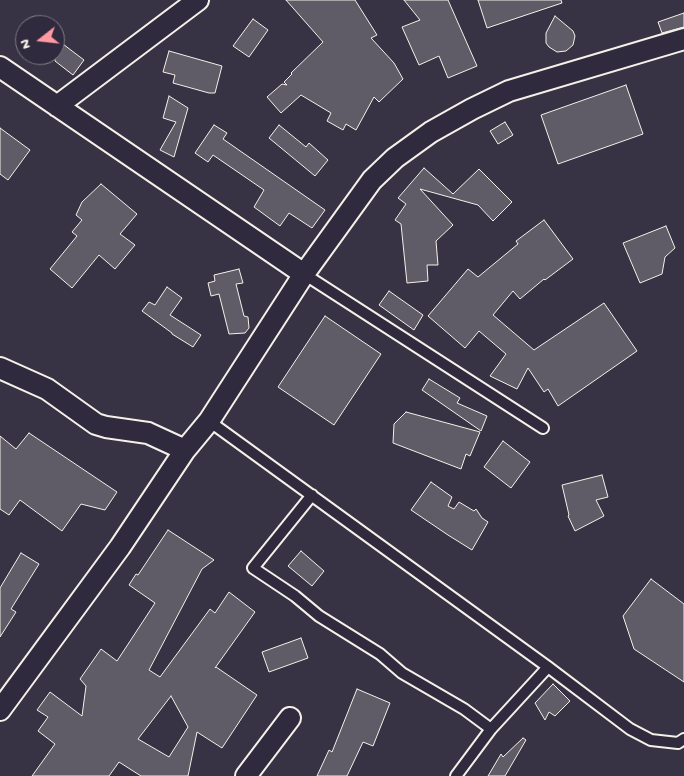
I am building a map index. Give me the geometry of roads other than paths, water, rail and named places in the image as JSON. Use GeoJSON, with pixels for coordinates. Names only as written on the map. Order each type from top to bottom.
{"type":"FeatureCollection","features":[{"type":"Feature","properties":{"kind":"street"},"geometry":{"type":"LineString","coordinates":[[56,106],[198,0]]}},
{"type":"Feature","properties":{"kind":"street"},"geometry":{"type":"LineString","coordinates":[[0,710],[120,547],[185,450],[209,421],[304,274],[372,180],[394,158],[431,132],[509,91],[684,39]]}},
{"type":"Feature","properties":{"kind":"street"},"geometry":{"type":"LineString","coordinates":[[0,67],[304,274]]}},
{"type":"Feature","properties":{"kind":"street"},"geometry":{"type":"LineString","coordinates":[[0,368],[48,389],[96,424],[148,433],[185,450]]}},
{"type":"Feature","properties":{"kind":"street"},"geometry":{"type":"LineString","coordinates":[[246,776],[290,718]]}},
{"type":"Feature","properties":{"kind":"lane"},"geometry":{"type":"LineString","coordinates":[[304,274],[543,428]]}},
{"type":"Feature","properties":{"kind":"lane"},"geometry":{"type":"LineString","coordinates":[[209,421],[548,667],[630,730],[651,740],[678,743],[684,738]]}},
{"type":"Feature","properties":{"kind":"lane"},"geometry":{"type":"LineString","coordinates":[[312,496],[253,568],[295,596],[319,616],[380,654],[402,673],[464,710],[491,729]]}},
{"type":"Feature","properties":{"kind":"lane"},"geometry":{"type":"LineString","coordinates":[[456,776],[491,729],[548,667]]}}]}
